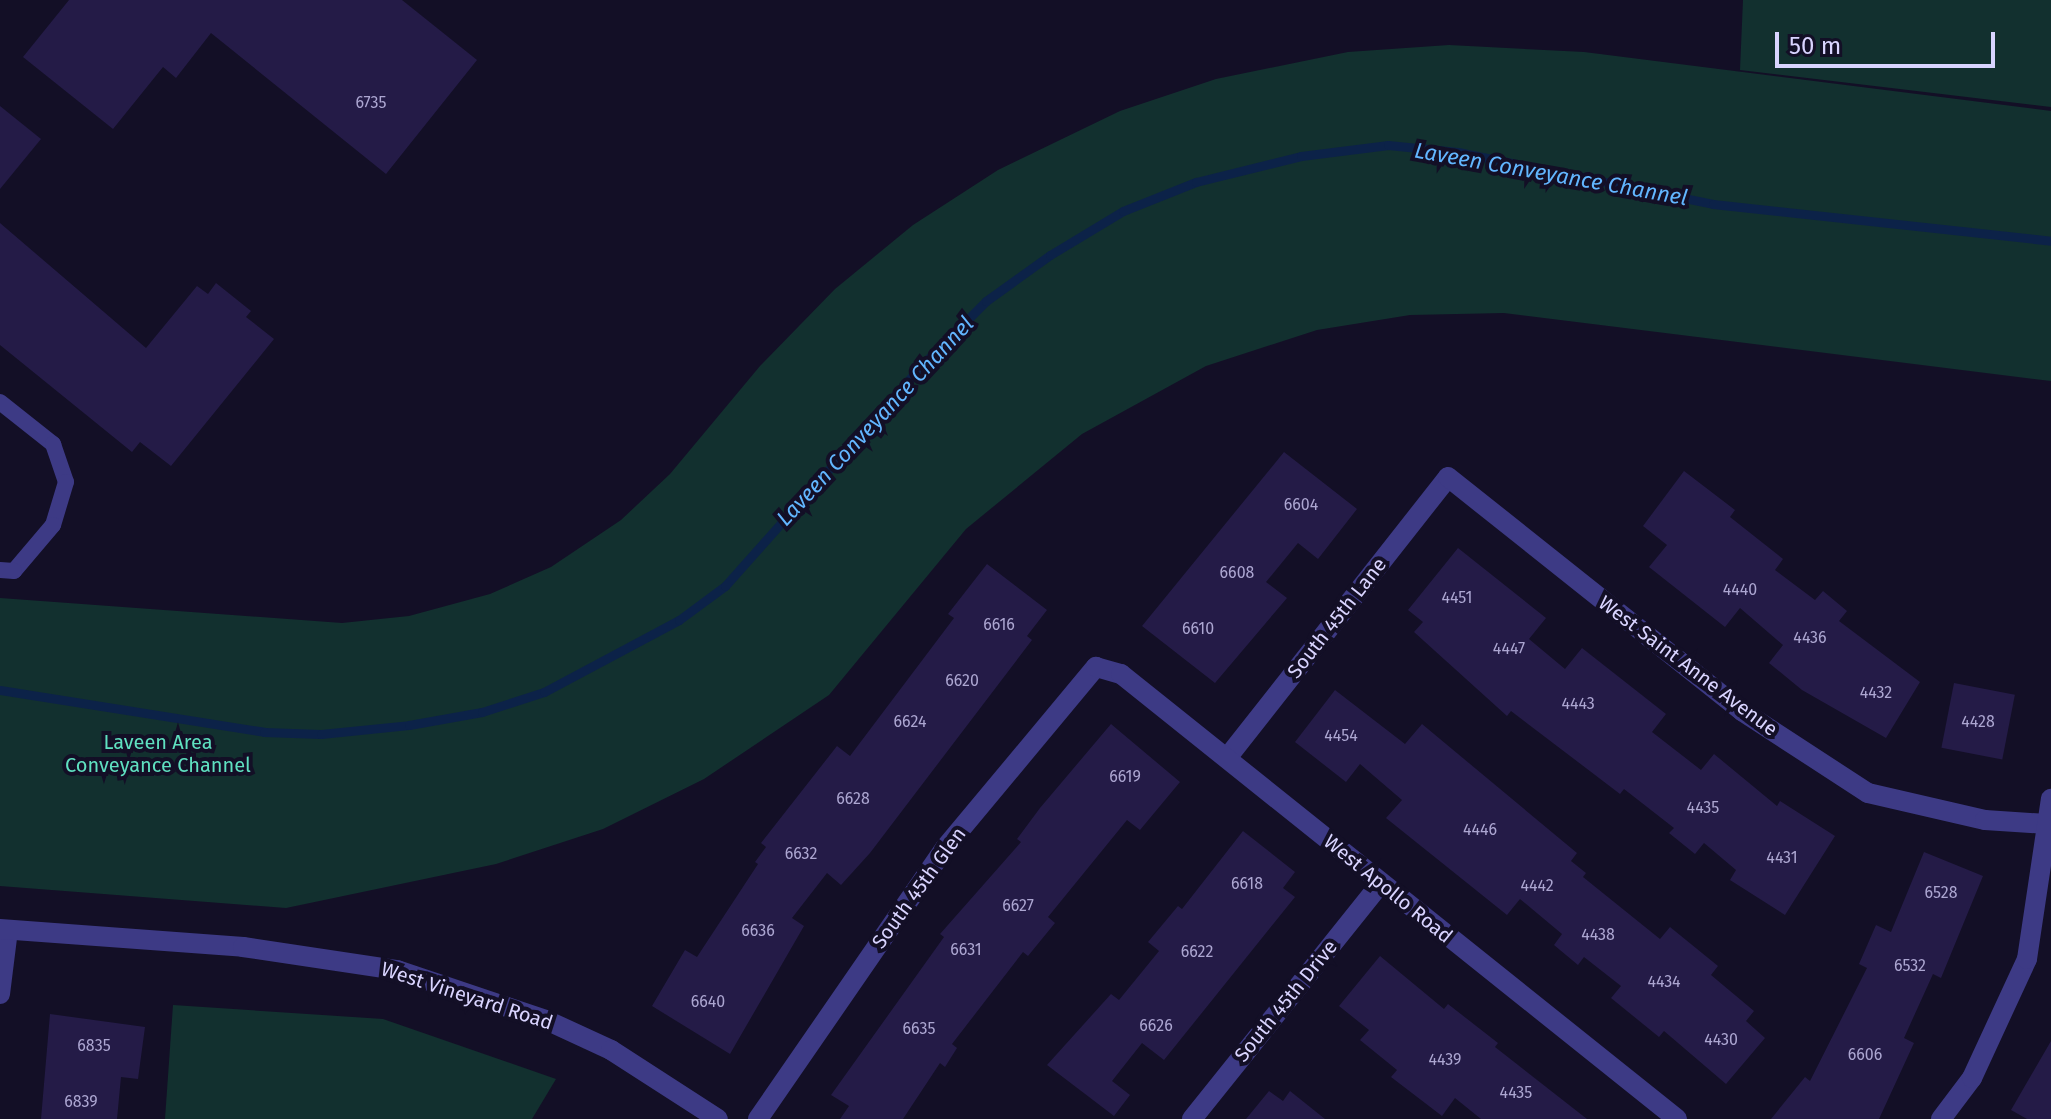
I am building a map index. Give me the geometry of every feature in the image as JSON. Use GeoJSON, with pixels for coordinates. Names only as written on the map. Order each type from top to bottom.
{"type":"FeatureCollection","features":[{"type":"Feature","properties":{"kind":"street","name":"South 45th Lane"},"geometry":{"type":"LineString","coordinates":[[1227,758],[1448,477]]}},
{"type":"Feature","properties":{"kind":"street","name":"West Saint Anne Avenue"},"geometry":{"type":"LineString","coordinates":[[1448,477],[1742,711],[1868,793],[1985,820],[2047,824]]}},
{"type":"Feature","properties":{"kind":"street","name":"West Apollo Road"},"geometry":{"type":"LineString","coordinates":[[1096,667],[1121,674],[1677,1119]]}},
{"type":"Feature","properties":{"kind":"street","name":"South 45th Glen"},"geometry":{"type":"LineString","coordinates":[[758,1119],[945,848],[1096,667]]}},
{"type":"Feature","properties":{"kind":"street"},"geometry":{"type":"LineString","coordinates":[[1941,1119],[1972,1078],[2027,959],[2051,799]]}},
{"type":"Feature","properties":{"kind":"street","name":"South 45th Drive"},"geometry":{"type":"LineString","coordinates":[[1192,1119],[1381,883]]}},
{"type":"Feature","properties":{"kind":"street"},"geometry":{"type":"LineString","coordinates":[[0,994],[4,930]]}},
{"type":"Feature","properties":{"kind":"street","name":"West Vineyard Road"},"geometry":{"type":"LineString","coordinates":[[4,930],[243,947],[397,970],[559,1026],[611,1050],[718,1119]]}},
{"type":"Feature","properties":{"kind":"lane"},"geometry":{"type":"LineString","coordinates":[[0,402],[53,444],[66,482],[53,525],[14,571],[0,570]]}},
{"type":"Feature","properties":{"kind":"green space"},"geometry":{"type":"Polygon","coordinates":[[[1743,0],[2051,0],[2051,107],[1740,70],[1743,0]]]}},
{"type":"Feature","properties":{"kind":"green space","name":"Laveen Area Conveyance Channel"},"geometry":{"type":"Polygon","coordinates":[[[1449,45],[1584,52],[2051,111],[2051,381],[1504,313],[1410,315],[1317,330],[1206,366],[1082,434],[966,529],[829,695],[704,779],[603,829],[496,864],[286,908],[0,886],[0,598],[342,623],[409,616],[490,594],[551,567],[621,520],[670,474],[760,366],[835,289],[913,225],[998,170],[1120,111],[1216,79],[1348,52],[1449,45]]]}},
{"type":"Feature","properties":{"kind":"green space"},"geometry":{"type":"Polygon","coordinates":[[[173,1005],[383,1019],[556,1079],[532,1119],[165,1119],[173,1005]]]}},
{"type":"Feature","properties":{"kind":"building"},"geometry":{"type":"Polygon","coordinates":[[[69,0],[402,0],[477,60],[386,174],[211,33],[176,78],[163,67],[113,129],[23,57],[69,0]]]}},
{"type":"Feature","properties":{"kind":"building"},"geometry":{"type":"Polygon","coordinates":[[[0,106],[41,139],[0,189],[0,106]]]}},
{"type":"Feature","properties":{"kind":"building"},"geometry":{"type":"Polygon","coordinates":[[[0,223],[146,348],[197,286],[208,294],[216,283],[251,311],[246,317],[274,339],[171,466],[140,442],[132,452],[0,345],[0,223]]]}},
{"type":"Feature","properties":{"kind":"building"},"geometry":{"type":"Polygon","coordinates":[[[1284,452],[1357,509],[1318,559],[1298,543],[1266,582],[1287,598],[1215,683],[1142,626],[1284,452]]]}},
{"type":"Feature","properties":{"kind":"building"},"geometry":{"type":"Polygon","coordinates":[[[1684,471],[1735,510],[1730,517],[1783,559],[1775,570],[1815,600],[1823,591],[1847,611],[1839,621],[1920,682],[1886,738],[1802,690],[1769,663],[1783,645],[1740,608],[1725,627],[1649,567],[1667,545],[1643,526],[1684,471]]]}},
{"type":"Feature","properties":{"kind":"building"},"geometry":{"type":"Polygon","coordinates":[[[1458,548],[1546,618],[1529,639],[1565,669],[1582,648],[1666,714],[1652,732],[1701,770],[1714,754],[1777,806],[1780,801],[1835,836],[1785,915],[1730,880],[1736,870],[1704,843],[1695,854],[1669,833],[1674,828],[1624,789],[1620,794],[1511,711],[1507,716],[1414,632],[1423,622],[1408,610],[1458,548]]]}},
{"type":"Feature","properties":{"kind":"building"},"geometry":{"type":"Polygon","coordinates":[[[987,564],[1047,610],[1027,636],[1032,640],[870,853],[841,885],[827,873],[792,918],[804,926],[730,1054],[652,1006],[685,950],[697,957],[758,864],[755,862],[766,847],[761,843],[837,746],[850,756],[954,618],[948,614],[987,564]]]}},
{"type":"Feature","properties":{"kind":"building"},"geometry":{"type":"Polygon","coordinates":[[[1954,683],[2015,695],[2002,760],[1941,748],[1954,683]]]}},
{"type":"Feature","properties":{"kind":"building"},"geometry":{"type":"Polygon","coordinates":[[[1335,690],[1405,744],[1422,724],[1577,853],[1571,861],[1586,873],[1583,877],[1660,939],[1670,927],[1718,966],[1711,975],[1754,1011],[1746,1021],[1765,1038],[1726,1084],[1664,1031],[1659,1037],[1611,998],[1621,986],[1584,957],[1578,965],[1554,945],[1562,934],[1520,899],[1507,915],[1386,818],[1402,800],[1360,764],[1346,782],[1295,742],[1335,690]]]}},
{"type":"Feature","properties":{"kind":"building"},"geometry":{"type":"Polygon","coordinates":[[[1111,724],[1180,782],[1140,830],[1127,820],[1048,917],[1055,923],[1028,956],[1023,952],[952,1044],[957,1048],[945,1067],[940,1063],[903,1119],[840,1119],[849,1106],[831,1095],[944,937],[940,934],[1021,842],[1017,839],[1040,808],[1111,724]]]}},
{"type":"Feature","properties":{"kind":"building"},"geometry":{"type":"Polygon","coordinates":[[[1243,831],[1295,872],[1283,888],[1295,897],[1164,1060],[1142,1043],[1112,1081],[1130,1095],[1114,1116],[1047,1065],[1111,994],[1119,1000],[1159,951],[1148,942],[1178,906],[1182,909],[1243,831]]]}},
{"type":"Feature","properties":{"kind":"building"},"geometry":{"type":"Polygon","coordinates":[[[1924,852],[1983,876],[1941,978],[1933,974],[1904,1038],[1914,1043],[1879,1119],[1771,1119],[1805,1077],[1810,1081],[1867,968],[1859,964],[1876,925],[1891,932],[1924,852]]]}},
{"type":"Feature","properties":{"kind":"building"},"geometry":{"type":"Polygon","coordinates":[[[1380,956],[1444,1009],[1448,1004],[1498,1043],[1495,1047],[1587,1119],[1481,1119],[1455,1098],[1442,1116],[1391,1077],[1397,1070],[1360,1040],[1369,1030],[1339,1006],[1380,956]]]}},
{"type":"Feature","properties":{"kind":"building"},"geometry":{"type":"Polygon","coordinates":[[[50,1014],[145,1027],[138,1079],[121,1077],[117,1119],[41,1119],[50,1014]]]}},
{"type":"Feature","properties":{"kind":"building"},"geometry":{"type":"Polygon","coordinates":[[[2051,1041],[2051,1119],[2027,1119],[2011,1110],[2051,1041]]]}},
{"type":"Feature","properties":{"kind":"building"},"geometry":{"type":"Polygon","coordinates":[[[1269,1091],[1283,1101],[1290,1091],[1325,1119],[1246,1119],[1269,1091]]]}},
{"type":"Feature","properties":{"kind":"waterway","name":"Laveen Conveyance Channel"},"geometry":{"type":"LineString","coordinates":[[0,690],[264,732],[321,734],[409,725],[482,712],[544,692],[679,620],[725,586],[921,366],[986,301],[1050,255],[1123,211],[1196,182],[1301,156],[1388,145],[1458,152],[1713,204],[2051,241]]}}]}
